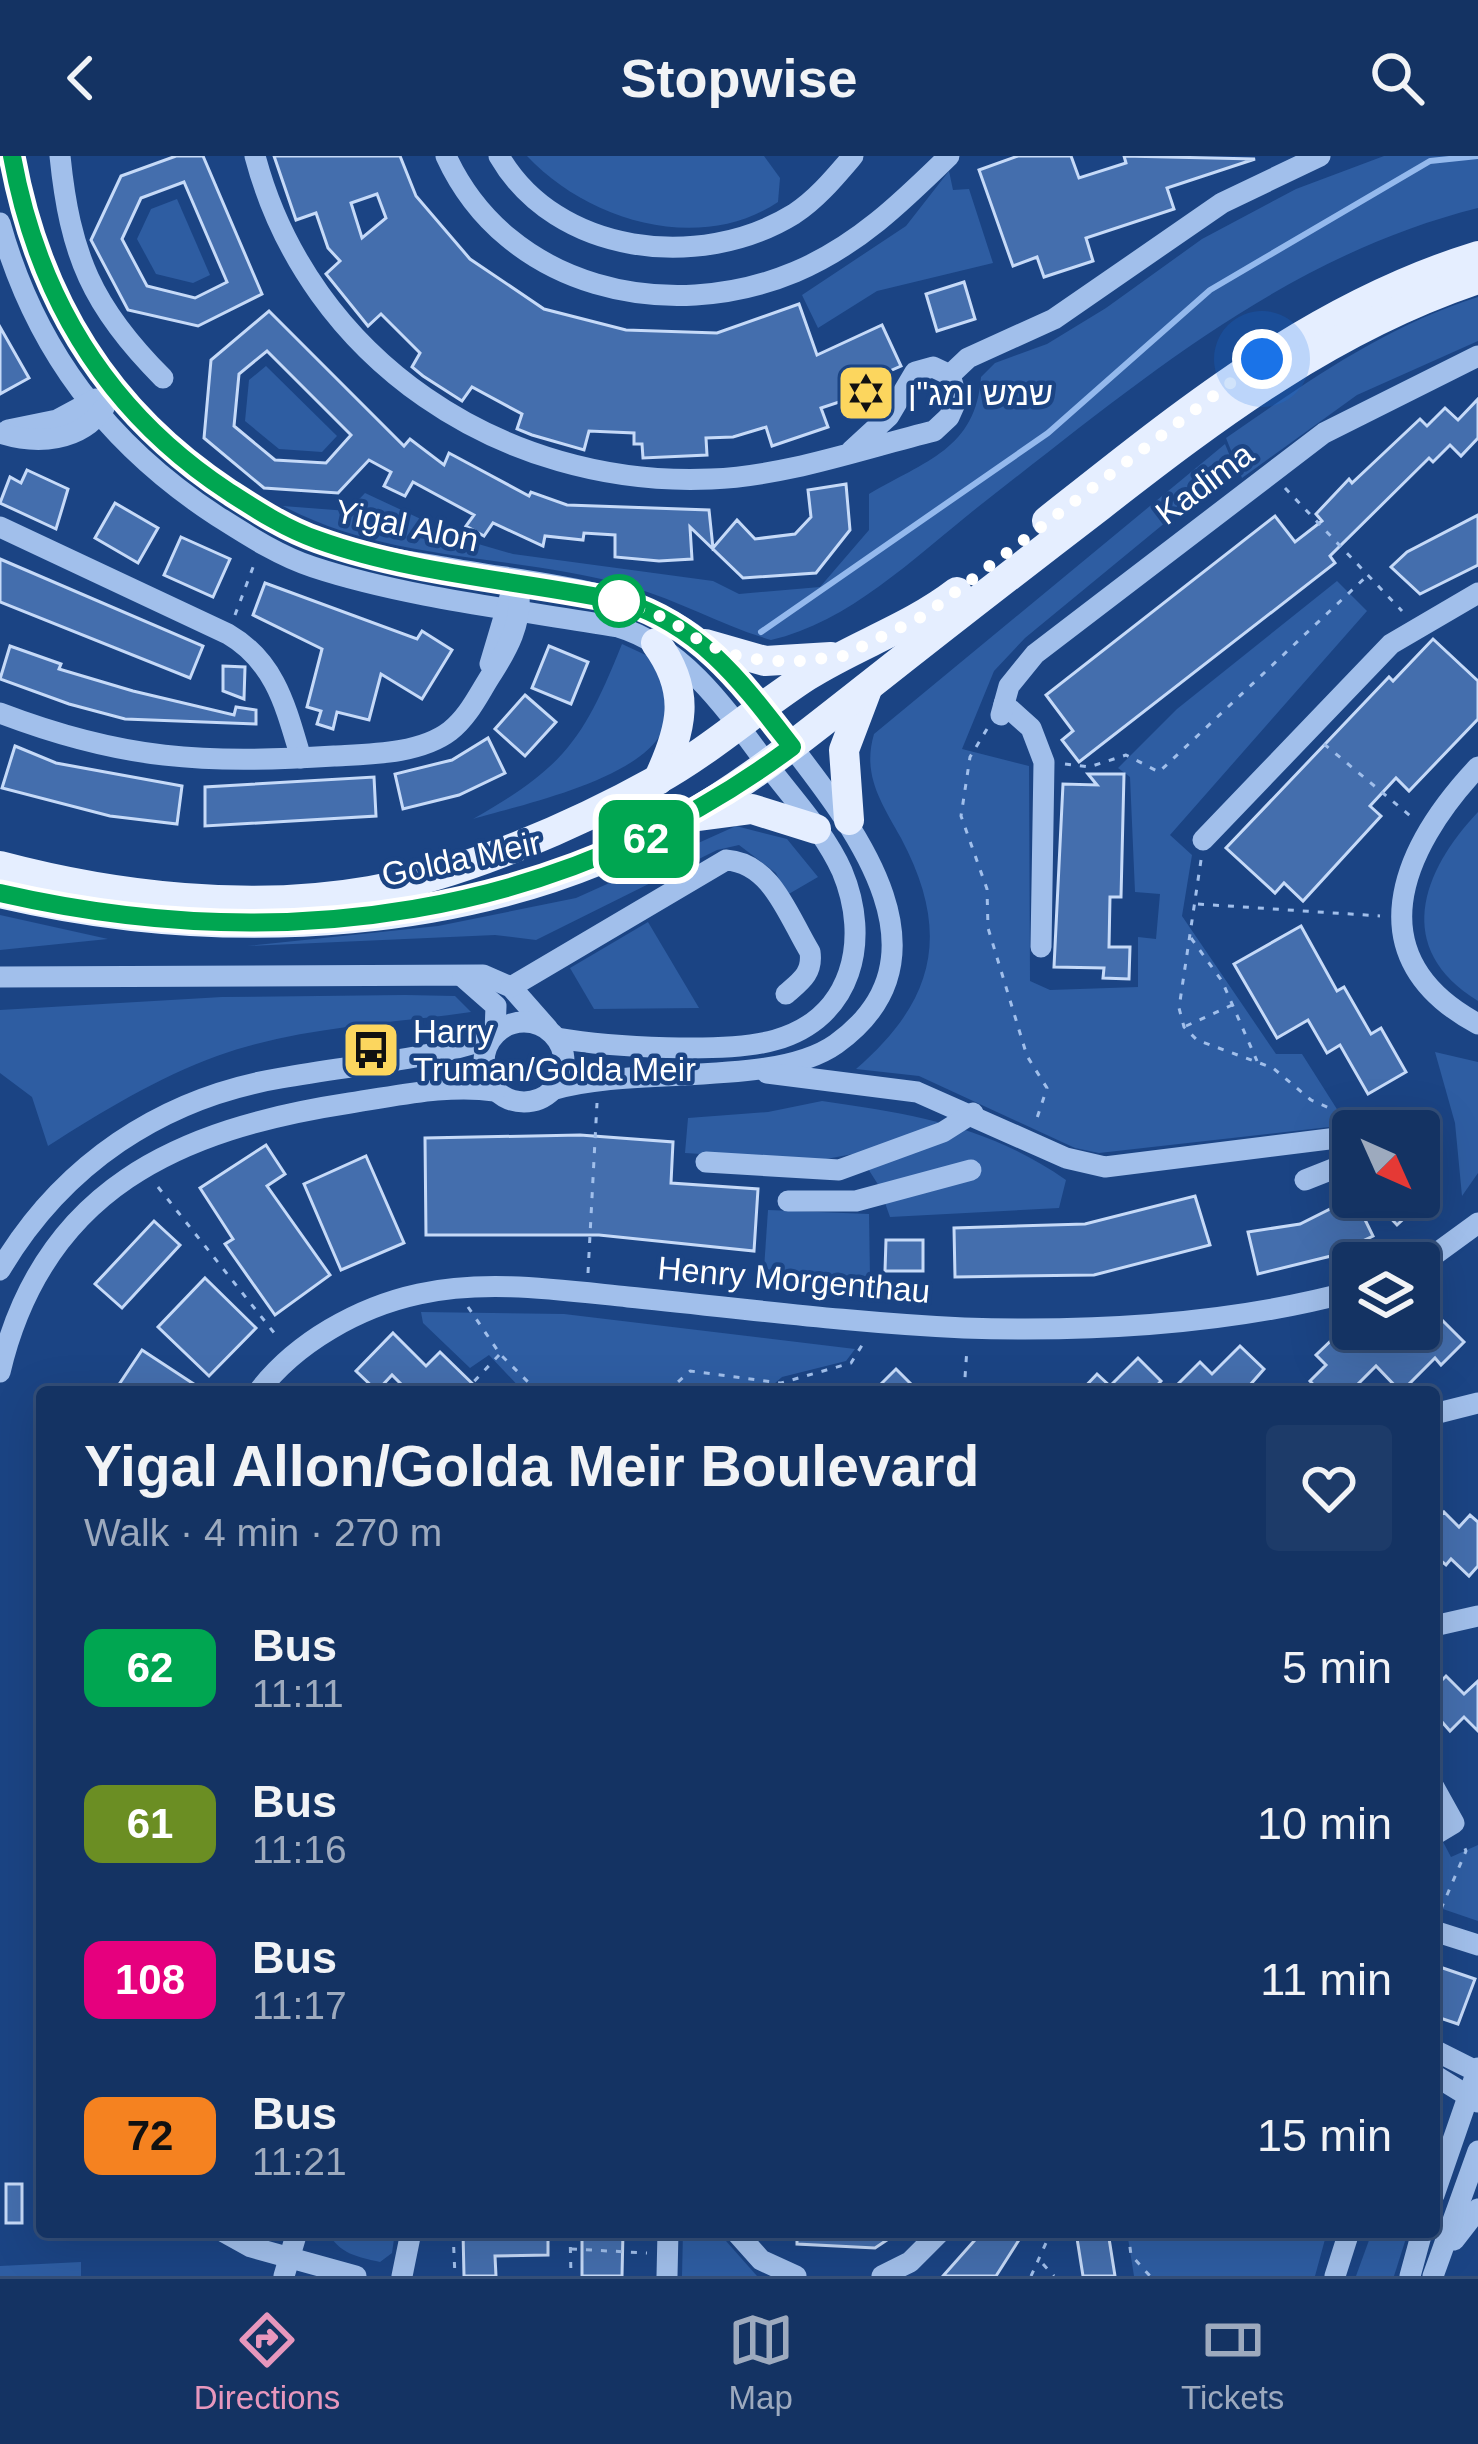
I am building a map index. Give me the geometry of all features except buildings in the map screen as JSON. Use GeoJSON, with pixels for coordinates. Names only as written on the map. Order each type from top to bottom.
{"type":"FeatureCollection","features":[{"type":"Feature","properties":{"kind":"main road","name":"Golda Meir"},"geometry":{"type":"LineString","coordinates":[[0,866],[156,896],[368,892],[467,863],[658,780],[843,656],[925,615],[1165,428],[1313,326],[1408,280],[1478,256]]}},
{"type":"Feature","properties":{"kind":"main road","name":"Golda Meir"},"geometry":{"type":"LineString","coordinates":[[0,893],[153,920],[258,922],[366,914],[546,879],[682,820],[780,756],[1252,391],[1356,329],[1478,279]]}},
{"type":"Feature","properties":{"kind":"main road"},"geometry":{"type":"LineString","coordinates":[[656,643],[676,676],[683,712],[658,780]]}},
{"type":"Feature","properties":{"kind":"main road"},"geometry":{"type":"LineString","coordinates":[[705,644],[765,662],[843,656]]}},
{"type":"Feature","properties":{"kind":"main road"},"geometry":{"type":"LineString","coordinates":[[849,820],[844,750],[869,686]]}},
{"type":"Feature","properties":{"kind":"main road"},"geometry":{"type":"LineString","coordinates":[[682,820],[752,809],[816,829]]}},
{"type":"Feature","properties":{"kind":"street","name":"Yigal Alon"},"geometry":{"type":"LineString","coordinates":[[12,156],[56,305],[114,392],[169,448],[297,532],[349,550],[646,609],[705,644],[780,756]]}},
{"type":"Feature","properties":{"kind":"street"},"geometry":{"type":"LineString","coordinates":[[60,156],[75,250],[89,286],[113,326],[163,378]]}},
{"type":"Feature","properties":{"kind":"street"},"geometry":{"type":"LineString","coordinates":[[255,156],[285,240],[357,339],[440,408],[512,448],[660,479],[762,474],[851,451],[942,426],[957,399],[950,375],[933,367],[915,372],[889,416],[851,451]]}},
{"type":"Feature","properties":{"kind":"street"},"geometry":{"type":"LineString","coordinates":[[446,156],[479,205],[534,256],[592,285],[659,297],[723,293],[810,265],[879,223],[949,156]]}},
{"type":"Feature","properties":{"kind":"street"},"geometry":{"type":"LineString","coordinates":[[499,156],[523,189],[564,220],[617,242],[677,247],[736,238],[790,217],[853,156]]}},
{"type":"Feature","properties":{"kind":"street"},"geometry":{"type":"LineString","coordinates":[[950,375],[968,358],[1071,308],[1222,203],[1320,156]]}},
{"type":"Feature","properties":{"kind":"street","name":"Yigal Alon"},"geometry":{"type":"LineString","coordinates":[[0,223],[32,317],[93,409],[152,469],[262,542],[343,575],[618,627],[656,643],[751,718]]}},
{"type":"Feature","properties":{"kind":"street","name":"Kadima"},"geometry":{"type":"LineString","coordinates":[[1002,710],[1019,668],[1271,473],[1360,411],[1478,356]]}},
{"type":"Feature","properties":{"kind":"street"},"geometry":{"type":"LineString","coordinates":[[0,432],[93,409],[114,392]]}},
{"type":"Feature","properties":{"kind":"street"},"geometry":{"type":"LineString","coordinates":[[0,527],[228,634],[259,656],[281,690],[301,758]]}},
{"type":"Feature","properties":{"kind":"street"},"geometry":{"type":"LineString","coordinates":[[0,713],[112,750],[171,760],[301,758],[422,744],[447,733],[468,713],[511,640],[518,581]]}},
{"type":"Feature","properties":{"kind":"street"},"geometry":{"type":"LineString","coordinates":[[1203,840],[1391,644],[1478,593]]}},
{"type":"Feature","properties":{"kind":"street"},"geometry":{"type":"LineString","coordinates":[[1002,710],[1031,728],[1044,762],[1041,947]]}},
{"type":"Feature","properties":{"kind":"street"},"geometry":{"type":"LineString","coordinates":[[0,1372],[25,1297],[56,1245],[99,1199],[142,1166],[243,1121],[452,1088],[495,1091],[524,1102],[599,1077],[748,1070],[806,1059],[834,1046],[855,1027],[883,980],[892,936],[889,910],[875,866],[849,820],[780,756]]}},
{"type":"Feature","properties":{"kind":"street"},"geometry":{"type":"LineString","coordinates":[[0,1270],[28,1223],[75,1173],[124,1136],[233,1088],[447,1052],[524,1021],[552,1033],[751,1045],[794,1033],[825,1012],[848,980],[858,935],[841,869],[780,756]]}},
{"type":"Feature","properties":{"kind":"street"},"geometry":{"type":"LineString","coordinates":[[1478,767],[1429,831],[1408,874],[1400,917],[1410,962],[1449,1007],[1478,1024]]}},
{"type":"Feature","properties":{"kind":"street"},"geometry":{"type":"LineString","coordinates":[[511,986],[726,860],[749,862],[762,871],[810,952],[804,979],[786,994]]}},
{"type":"Feature","properties":{"kind":"street"},"geometry":{"type":"LineString","coordinates":[[458,974],[491,997],[499,1015],[483,1062],[495,1091]]}},
{"type":"Feature","properties":{"kind":"street"},"geometry":{"type":"LineString","coordinates":[[0,977],[483,974],[511,986],[552,1033],[564,1062],[552,1090]]}},
{"type":"Feature","properties":{"kind":"street"},"geometry":{"type":"LineString","coordinates":[[748,1070],[916,1092],[973,1113],[1066,1158],[1105,1167],[1332,1131]]}},
{"type":"Feature","properties":{"kind":"street"},"geometry":{"type":"LineString","coordinates":[[706,1162],[829,1170],[860,1164],[943,1132],[973,1113]]}},
{"type":"Feature","properties":{"kind":"street"},"geometry":{"type":"LineString","coordinates":[[1305,1180],[1332,1169]]}},
{"type":"Feature","properties":{"kind":"street"},"geometry":{"type":"LineString","coordinates":[[829,1170],[839,1201]]}},
{"type":"Feature","properties":{"kind":"street"},"geometry":{"type":"LineString","coordinates":[[788,1201],[873,1197],[971,1170]]}},
{"type":"Feature","properties":{"kind":"street"},"geometry":{"type":"LineString","coordinates":[[1440,1251],[1478,1223]]}},
{"type":"Feature","properties":{"kind":"street","name":"Henry Morgenthau"},"geometry":{"type":"LineString","coordinates":[[264,1386],[293,1358],[347,1319],[384,1303],[458,1290],[587,1293],[969,1328],[1110,1325],[1241,1315],[1332,1296]]}},
{"type":"Feature","properties":{"kind":"street"},"geometry":{"type":"LineString","coordinates":[[1440,1412],[1478,1403]]}},
{"type":"Feature","properties":{"kind":"street"},"geometry":{"type":"LineString","coordinates":[[1440,1625],[1478,1616]]}},
{"type":"Feature","properties":{"kind":"street"},"geometry":{"type":"LineString","coordinates":[[1440,1797],[1454,1823],[1440,1831]]}},
{"type":"Feature","properties":{"kind":"street"},"geometry":{"type":"LineString","coordinates":[[1440,1930],[1478,1945]]}},
{"type":"Feature","properties":{"kind":"street"},"geometry":{"type":"LineString","coordinates":[[1440,2053],[1478,2070],[1473,2099],[1440,2180]]}},
{"type":"Feature","properties":{"kind":"street"},"geometry":{"type":"LineString","coordinates":[[1440,2078],[1473,2099]]}},
{"type":"Feature","properties":{"kind":"street"},"geometry":{"type":"LineString","coordinates":[[1436,2268],[1478,2151]]}},
{"type":"Feature","properties":{"kind":"street"},"geometry":{"type":"LineString","coordinates":[[1436,2268],[1478,2209]]}},
{"type":"Feature","properties":{"kind":"street"},"geometry":{"type":"LineString","coordinates":[[234,2238],[286,2268],[356,2276]]}},
{"type":"Feature","properties":{"kind":"street"},"geometry":{"type":"LineString","coordinates":[[286,2268],[296,2238]]}},
{"type":"Feature","properties":{"kind":"street"},"geometry":{"type":"LineString","coordinates":[[402,2276],[410,2238]]}},
{"type":"Feature","properties":{"kind":"street"},"geometry":{"type":"LineString","coordinates":[[741,2238],[761,2260],[796,2276]]}},
{"type":"Feature","properties":{"kind":"street"},"geometry":{"type":"LineString","coordinates":[[882,2276],[910,2262],[934,2238]]}},
{"type":"Feature","properties":{"kind":"street"},"geometry":{"type":"LineString","coordinates":[[1335,2276],[1347,2238]]}},
{"type":"Feature","properties":{"kind":"street"},"geometry":{"type":"LineString","coordinates":[[1410,2276],[1420,2238]]}},
{"type":"Feature","properties":{"kind":"path"},"geometry":{"type":"LineString","coordinates":[[1271,473],[1417,626]]}},
{"type":"Feature","properties":{"kind":"path"},"geometry":{"type":"LineString","coordinates":[[228,634],[262,542]]}},
{"type":"Feature","properties":{"kind":"path"},"geometry":{"type":"LineString","coordinates":[[1044,762],[1089,767],[1126,754],[1159,772],[1368,575]]}},
{"type":"Feature","properties":{"kind":"path"},"geometry":{"type":"LineString","coordinates":[[1002,710],[970,757],[961,816],[987,889],[984,913],[1027,1056],[1047,1088],[1030,1139]]}},
{"type":"Feature","properties":{"kind":"path"},"geometry":{"type":"LineString","coordinates":[[1306,729],[1429,831]]}},
{"type":"Feature","properties":{"kind":"path"},"geometry":{"type":"LineString","coordinates":[[1203,840],[1179,1008],[1184,1027],[1197,1040],[1283,1075],[1332,1113]]}},
{"type":"Feature","properties":{"kind":"path"},"geometry":{"type":"LineString","coordinates":[[1196,903],[1400,917]]}},
{"type":"Feature","properties":{"kind":"path"},"geometry":{"type":"LineString","coordinates":[[1190,937],[1203,950],[1234,1004],[1258,1062]]}},
{"type":"Feature","properties":{"kind":"path"},"geometry":{"type":"LineString","coordinates":[[1184,1027],[1234,1004]]}},
{"type":"Feature","properties":{"kind":"path"},"geometry":{"type":"LineString","coordinates":[[587,1293],[599,1077]]}},
{"type":"Feature","properties":{"kind":"path"},"geometry":{"type":"LineString","coordinates":[[142,1166],[293,1358]]}},
{"type":"Feature","properties":{"kind":"path"},"geometry":{"type":"LineString","coordinates":[[458,1290],[500,1354],[532,1386]]}},
{"type":"Feature","properties":{"kind":"path"},"geometry":{"type":"LineString","coordinates":[[674,1386],[690,1371],[782,1383],[851,1363],[878,1322]]}},
{"type":"Feature","properties":{"kind":"path"},"geometry":{"type":"LineString","coordinates":[[964,1386],[969,1328]]}},
{"type":"Feature","properties":{"kind":"path"},"geometry":{"type":"LineString","coordinates":[[470,1386],[500,1354]]}},
{"type":"Feature","properties":{"kind":"path"},"geometry":{"type":"LineString","coordinates":[[1440,1914],[1466,1851],[1454,1823]]}},
{"type":"Feature","properties":{"kind":"path"},"geometry":{"type":"LineString","coordinates":[[453,2238],[455,2276]]}},
{"type":"Feature","properties":{"kind":"path"},"geometry":{"type":"LineString","coordinates":[[570,2238],[571,2276]]}},
{"type":"Feature","properties":{"kind":"path"},"geometry":{"type":"LineString","coordinates":[[1031,2276],[1049,2238]]}},
{"type":"Feature","properties":{"kind":"path"},"geometry":{"type":"LineString","coordinates":[[1129,2238],[1131,2255],[1150,2276]]}},
{"type":"Feature","properties":{"kind":"path"},"geometry":{"type":"LineString","coordinates":[[571,2249],[667,2254]]}},
{"type":"Feature","properties":{"kind":"path"},"geometry":{"type":"LineString","coordinates":[[1041,2261],[1054,2276]]}},
{"type":"Feature","properties":{"kind":"shaded area"},"geometry":{"type":"Polygon","coordinates":[[[527,156],[764,156],[780,178],[778,202],[747,218],[713,226],[645,223],[580,198],[527,156]]]}},
{"type":"Feature","properties":{"kind":"shaded area"},"geometry":{"type":"Polygon","coordinates":[[[1384,156],[1478,156],[1478,208],[1341,258],[1216,329],[1098,413],[883,584],[800,631],[771,640],[632,587],[411,548],[325,525],[283,506],[348,511],[365,493],[468,541],[513,554],[713,581],[739,594],[820,587],[869,530],[869,494],[928,461],[958,437],[977,401],[981,377],[995,363],[1047,344],[1202,239],[1296,189],[1384,156]]]}},
{"type":"Feature","properties":{"kind":"shaded area"},"geometry":{"type":"Polygon","coordinates":[[[949,171],[953,190],[969,189],[993,263],[877,291],[818,328],[802,295],[906,226],[949,171]]]}},
{"type":"Feature","properties":{"kind":"shaded area"},"geometry":{"type":"Polygon","coordinates":[[[177,199],[210,275],[193,283],[156,274],[137,239],[151,209],[177,199]]]}},
{"type":"Feature","properties":{"kind":"shaded area"},"geometry":{"type":"Polygon","coordinates":[[[1478,297],[1478,341],[1357,395],[1242,478],[1226,438],[1378,340],[1478,297]]]}},
{"type":"Feature","properties":{"kind":"shaded area"},"geometry":{"type":"Polygon","coordinates":[[[266,366],[337,436],[322,452],[279,449],[245,421],[249,380],[266,366]]]}},
{"type":"Feature","properties":{"kind":"shaded area"},"geometry":{"type":"Polygon","coordinates":[[[1225,444],[1234,466],[1025,638],[994,671],[962,749],[1029,766],[1030,981],[1050,990],[1138,987],[1138,937],[1156,939],[1160,894],[1135,892],[1130,777],[1118,768],[1177,709],[1337,581],[1367,611],[1170,835],[1192,855],[1182,916],[1276,1054],[1302,1054],[1337,1110],[1332,1110],[1332,1127],[1099,1153],[1075,1148],[919,1076],[856,1069],[904,1017],[919,990],[930,934],[917,872],[872,775],[874,734],[1225,444]]]}},
{"type":"Feature","properties":{"kind":"shaded area"},"geometry":{"type":"Polygon","coordinates":[[[622,644],[650,657],[674,696],[664,728],[649,749],[604,777],[473,819],[529,783],[567,748],[595,705],[622,644]]]}},
{"type":"Feature","properties":{"kind":"shaded area"},"geometry":{"type":"Polygon","coordinates":[[[1478,812],[1478,1001],[1451,980],[1434,958],[1425,910],[1442,860],[1478,812]]]}},
{"type":"Feature","properties":{"kind":"shaded area"},"geometry":{"type":"Polygon","coordinates":[[[736,826],[787,839],[818,877],[787,895],[776,873],[739,845],[717,850],[536,940],[495,935],[247,946],[438,926],[576,898],[736,826]]]}},
{"type":"Feature","properties":{"kind":"shaded area"},"geometry":{"type":"Polygon","coordinates":[[[0,915],[108,939],[0,950],[0,915]]]}},
{"type":"Feature","properties":{"kind":"shaded area"},"geometry":{"type":"Polygon","coordinates":[[[648,922],[699,1008],[594,1009],[570,968],[648,922]]]}},
{"type":"Feature","properties":{"kind":"shaded area"},"geometry":{"type":"Polygon","coordinates":[[[455,996],[471,1012],[310,1032],[247,1046],[151,1085],[48,1146],[32,1097],[0,1073],[0,1010],[222,997],[455,996]]]}},
{"type":"Feature","properties":{"kind":"shaded area"},"geometry":{"type":"Polygon","coordinates":[[[1435,1052],[1478,1062],[1478,1173],[1462,1196],[1455,1123],[1435,1052]]]}},
{"type":"Feature","properties":{"kind":"shaded area"},"geometry":{"type":"Polygon","coordinates":[[[822,1101],[919,1117],[1008,1147],[1066,1180],[1059,1208],[890,1217],[879,1186],[858,1153],[816,1161],[685,1153],[688,1118],[768,1112],[822,1101]]]}},
{"type":"Feature","properties":{"kind":"shaded area"},"geometry":{"type":"Polygon","coordinates":[[[768,1210],[869,1214],[870,1279],[764,1269],[768,1210]]]}},
{"type":"Feature","properties":{"kind":"shaded area"},"geometry":{"type":"Polygon","coordinates":[[[421,1312],[564,1314],[855,1349],[846,1361],[782,1377],[772,1386],[518,1386],[489,1355],[470,1368],[423,1323],[421,1312]]]}},
{"type":"Feature","properties":{"kind":"shaded area"},"geometry":{"type":"Polygon","coordinates":[[[1440,1842],[1451,1857],[1478,1845],[1478,1921],[1440,1908],[1440,1842]]]}},
{"type":"Feature","properties":{"kind":"shaded area"},"geometry":{"type":"Polygon","coordinates":[[[333,2238],[394,2238],[392,2253],[380,2262],[338,2245],[333,2238]]]}},
{"type":"Feature","properties":{"kind":"shaded area"},"geometry":{"type":"Polygon","coordinates":[[[683,2238],[723,2238],[757,2276],[682,2276],[683,2238]]]}},
{"type":"Feature","properties":{"kind":"shaded area"},"geometry":{"type":"Polygon","coordinates":[[[1128,2238],[1325,2238],[1315,2276],[1134,2276],[1128,2238]]]}},
{"type":"Feature","properties":{"kind":"shaded area"},"geometry":{"type":"Polygon","coordinates":[[[1370,2238],[1406,2238],[1394,2276],[1356,2276],[1370,2238]]]}},
{"type":"Feature","properties":{"kind":"shaded area"},"geometry":{"type":"Polygon","coordinates":[[[81,2262],[81,2276],[0,2276],[0,2266],[81,2262]]]}},
{"type":"Feature","properties":{"kind":"waterway"},"geometry":{"type":"LineString","coordinates":[[761,632],[1048,433],[1210,290],[1430,161],[1478,156]]}},
{"type":"Feature","properties":{"kind":"bus line","name":"62"},"geometry":{"type":"LineString","coordinates":[[0,893],[108,915],[202,922],[366,914],[458,901],[546,879],[636,844],[706,806],[792,747],[730,669],[705,644],[668,619],[624,602],[320,541],[248,504],[188,463],[127,409],[73,335],[41,266],[12,156]]}},
{"type":"Feature","properties":{"kind":"place","name":"שמש ומג\"ן"},"geometry":{"type":"Point","coordinates":[866,393]}},
{"type":"Feature","properties":{"kind":"place","name":"Harry Truman/Golda Meir"},"geometry":{"type":"Point","coordinates":[371,1050]}},
{"type":"Feature","properties":{"kind":"route"},"geometry":{"type":"LineString","coordinates":[[619,601],[668,619],[705,644],[743,658],[792,662],[843,656],[925,615],[1165,428],[1262,359]]}}]}
